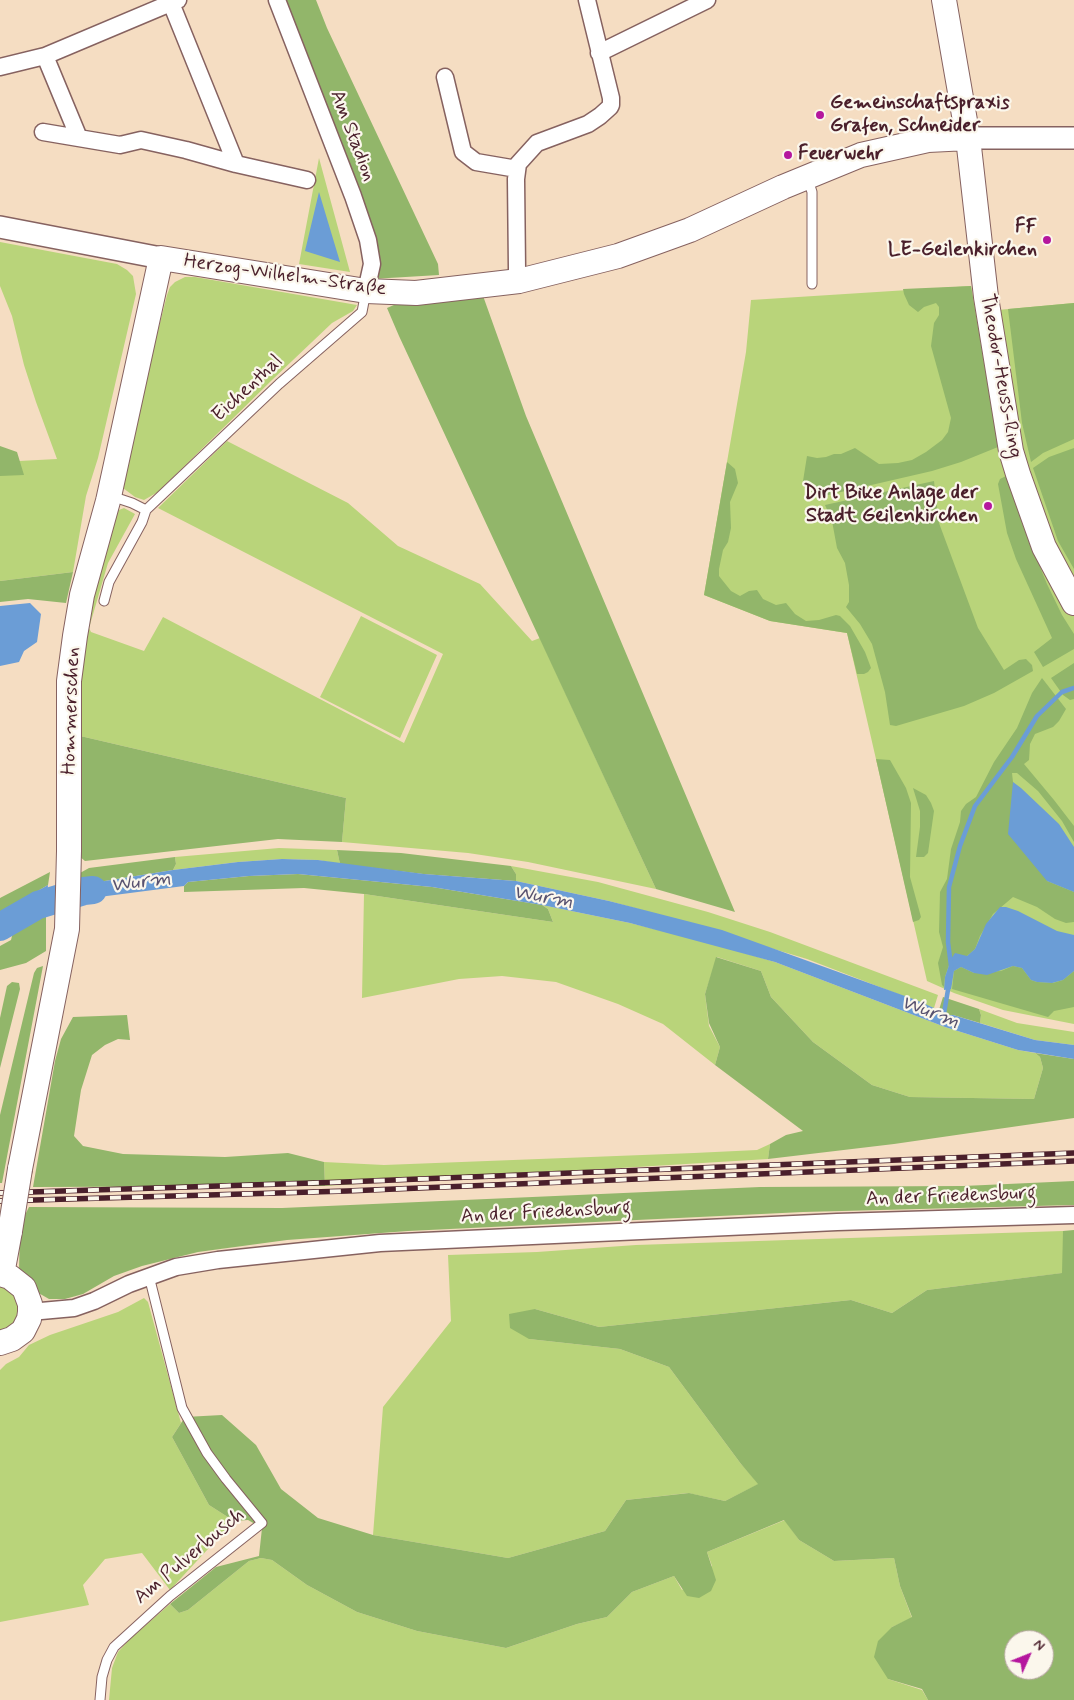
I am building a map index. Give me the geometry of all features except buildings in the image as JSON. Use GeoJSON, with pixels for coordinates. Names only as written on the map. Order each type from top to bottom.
{"type":"FeatureCollection","features":[{"type":"Feature","properties":{"kind":"main road","name":"Theodor-Heuss-Ring"},"geometry":{"type":"LineString","coordinates":[[944,0],[968,138],[986,297],[1011,451],[1044,546],[1074,603]]}},
{"type":"Feature","properties":{"kind":"main road","name":"Herzog-Wilhelm-Straße"},"geometry":{"type":"LineString","coordinates":[[161,258],[366,291],[416,293],[519,282],[618,256],[690,230],[807,177],[861,155],[928,140],[968,138]]}},
{"type":"Feature","properties":{"kind":"main road","name":"Hommerschen"},"geometry":{"type":"LineString","coordinates":[[1,1274],[67,929],[69,681],[82,595],[109,496],[161,258]]}},
{"type":"Feature","properties":{"kind":"main road"},"geometry":{"type":"LineString","coordinates":[[0,1343],[12,1340],[23,1331],[30,1312],[30,1304],[24,1288],[10,1277],[1,1274]]}},
{"type":"Feature","properties":{"kind":"street","name":"Am Stadion"},"geometry":{"type":"LineString","coordinates":[[277,0],[353,196],[368,240],[372,264],[366,291]]}},
{"type":"Feature","properties":{"kind":"street"},"geometry":{"type":"LineString","coordinates":[[519,282],[517,269],[516,179],[518,164],[537,143],[588,124],[610,107],[611,98],[587,0]]}},
{"type":"Feature","properties":{"kind":"street"},"geometry":{"type":"LineString","coordinates":[[599,53],[680,15],[707,0]]}},
{"type":"Feature","properties":{"kind":"street"},"geometry":{"type":"LineString","coordinates":[[0,67],[44,56],[174,1],[236,164]]}},
{"type":"Feature","properties":{"kind":"street"},"geometry":{"type":"LineString","coordinates":[[44,56],[78,138]]}},
{"type":"Feature","properties":{"kind":"street"},"geometry":{"type":"LineString","coordinates":[[445,77],[463,152],[476,162],[518,168]]}},
{"type":"Feature","properties":{"kind":"street"},"geometry":{"type":"LineString","coordinates":[[43,132],[120,145],[141,140],[308,180]]}},
{"type":"Feature","properties":{"kind":"street","name":"Herzog-Wilhelm-Straße"},"geometry":{"type":"LineString","coordinates":[[968,138],[1074,138]]}},
{"type":"Feature","properties":{"kind":"street"},"geometry":{"type":"LineString","coordinates":[[0,227],[161,258]]}},
{"type":"Feature","properties":{"kind":"street","name":"An der Friedensburg"},"geometry":{"type":"LineString","coordinates":[[30,1312],[74,1308],[94,1301],[129,1284],[176,1267],[218,1260],[380,1243],[828,1222],[1074,1215]]}},
{"type":"Feature","properties":{"kind":"lane"},"geometry":{"type":"LineString","coordinates":[[807,177],[812,192],[812,284]]}},
{"type":"Feature","properties":{"kind":"lane","name":"Eichenthal"},"geometry":{"type":"LineString","coordinates":[[104,601],[109,582],[142,522],[146,510],[272,390],[328,339],[362,312],[366,291]]}},
{"type":"Feature","properties":{"kind":"lane"},"geometry":{"type":"LineString","coordinates":[[109,496],[132,502],[146,510]]}},
{"type":"Feature","properties":{"kind":"lane","name":"Am Pulverbusch"},"geometry":{"type":"LineString","coordinates":[[100,1700],[102,1677],[107,1660],[114,1647],[137,1624],[170,1596],[262,1523],[207,1453],[182,1408],[149,1276]]}},
{"type":"Feature","properties":{"kind":"green space"},"geometry":{"type":"Polygon","coordinates":[[[283,0],[316,0],[327,28],[438,264],[439,275],[372,279],[283,0]]]}},
{"type":"Feature","properties":{"kind":"green space"},"geometry":{"type":"Polygon","coordinates":[[[319,158],[350,272],[299,264],[319,158]]]}},
{"type":"Feature","properties":{"kind":"green space"},"geometry":{"type":"Polygon","coordinates":[[[0,242],[117,264],[133,276],[136,294],[98,458],[86,496],[73,572],[0,581],[0,462],[57,459],[36,402],[24,365],[12,316],[0,286],[0,242]]]}},
{"type":"Feature","properties":{"kind":"green space"},"geometry":{"type":"Polygon","coordinates":[[[185,277],[195,277],[357,305],[353,311],[332,323],[158,492],[144,500],[135,497],[119,485],[167,295],[170,287],[175,282],[185,277]]]}},
{"type":"Feature","properties":{"kind":"green space"},"geometry":{"type":"Polygon","coordinates":[[[971,286],[976,312],[1074,303],[1074,1024],[1003,1010],[954,993],[927,981],[847,633],[770,621],[704,595],[746,352],[751,300],[971,286]]]}},
{"type":"Feature","properties":{"kind":"green space"},"geometry":{"type":"Polygon","coordinates":[[[971,286],[998,447],[932,471],[828,495],[811,493],[805,488],[803,481],[807,456],[826,457],[841,454],[855,448],[879,464],[898,463],[912,460],[942,440],[948,432],[951,418],[931,346],[934,323],[939,315],[939,307],[936,303],[924,307],[918,312],[909,305],[903,289],[971,286]]]}},
{"type":"Feature","properties":{"kind":"green space"},"geometry":{"type":"Polygon","coordinates":[[[482,293],[526,416],[735,912],[656,889],[387,308],[403,301],[482,293]]]}},
{"type":"Feature","properties":{"kind":"green space"},"geometry":{"type":"Polygon","coordinates":[[[1074,303],[1074,439],[1043,453],[1031,462],[1022,423],[1008,309],[1074,303]]]}},
{"type":"Feature","properties":{"kind":"green space"},"geometry":{"type":"Polygon","coordinates":[[[227,441],[348,503],[398,546],[480,584],[532,641],[540,638],[656,889],[528,862],[468,853],[342,842],[346,798],[76,735],[86,620],[112,517],[124,508],[135,514],[108,563],[89,628],[91,632],[144,651],[163,617],[404,743],[443,654],[158,508],[227,441]]]}},
{"type":"Feature","properties":{"kind":"green space"},"geometry":{"type":"Polygon","coordinates":[[[0,446],[17,452],[24,475],[0,476],[0,446]]]}},
{"type":"Feature","properties":{"kind":"green space"},"geometry":{"type":"Polygon","coordinates":[[[1074,448],[1074,569],[1058,541],[1033,468],[1049,457],[1074,448]]]}},
{"type":"Feature","properties":{"kind":"green space"},"geometry":{"type":"Polygon","coordinates":[[[727,462],[735,469],[738,483],[730,502],[731,528],[728,542],[723,550],[719,576],[731,591],[740,596],[749,591],[757,590],[763,599],[776,605],[786,603],[795,614],[806,621],[819,620],[836,615],[840,616],[850,626],[865,652],[871,668],[868,672],[857,674],[847,633],[770,621],[704,595],[727,462]]]}},
{"type":"Feature","properties":{"kind":"green space"},"geometry":{"type":"Polygon","coordinates":[[[1006,476],[1024,528],[1047,584],[1062,615],[1074,634],[1074,649],[1043,667],[1034,652],[1052,638],[1016,559],[1007,533],[998,484],[1000,479],[1006,476]]]}},
{"type":"Feature","properties":{"kind":"green space"},"geometry":{"type":"Polygon","coordinates":[[[934,481],[939,523],[978,628],[1004,670],[1019,660],[1026,659],[1032,665],[1033,671],[994,693],[964,706],[896,726],[890,725],[885,692],[872,644],[860,624],[846,607],[849,602],[849,585],[845,563],[837,548],[832,521],[825,505],[934,481]]]}},
{"type":"Feature","properties":{"kind":"green space"},"geometry":{"type":"Polygon","coordinates":[[[73,572],[66,603],[28,599],[0,602],[0,581],[73,572]]]}},
{"type":"Feature","properties":{"kind":"green space"},"geometry":{"type":"Polygon","coordinates":[[[361,616],[437,655],[400,738],[320,697],[361,616]]]}},
{"type":"Feature","properties":{"kind":"green space"},"geometry":{"type":"Polygon","coordinates":[[[1074,663],[1074,699],[1070,700],[1063,695],[1051,678],[1074,663]]]}},
{"type":"Feature","properties":{"kind":"green space"},"geometry":{"type":"Polygon","coordinates":[[[1042,678],[1066,709],[1053,727],[1035,734],[1030,744],[1029,760],[1024,764],[1074,826],[1074,842],[1062,821],[1038,791],[1017,773],[1012,773],[1013,782],[1047,881],[1074,892],[1074,922],[1066,923],[1055,919],[1037,907],[1013,897],[993,914],[975,949],[967,956],[951,959],[944,987],[938,963],[943,947],[939,932],[940,892],[947,879],[951,849],[960,822],[961,811],[966,804],[976,797],[994,762],[1017,728],[1032,693],[1042,678]]]}},
{"type":"Feature","properties":{"kind":"green space"},"geometry":{"type":"Polygon","coordinates":[[[76,735],[346,798],[342,842],[278,839],[85,861],[79,856],[76,735]]]}},
{"type":"Feature","properties":{"kind":"green space"},"geometry":{"type":"Polygon","coordinates":[[[876,759],[890,760],[906,788],[911,803],[910,877],[921,917],[913,922],[876,759]]]}},
{"type":"Feature","properties":{"kind":"green space"},"geometry":{"type":"Polygon","coordinates":[[[913,788],[926,795],[934,811],[928,853],[924,857],[916,857],[920,811],[913,788]]]}},
{"type":"Feature","properties":{"kind":"green space"},"geometry":{"type":"Polygon","coordinates":[[[279,848],[337,850],[340,864],[318,860],[282,859],[173,870],[176,864],[175,857],[279,848]]]}},
{"type":"Feature","properties":{"kind":"green space"},"geometry":{"type":"Polygon","coordinates":[[[337,850],[401,853],[511,866],[516,874],[516,881],[423,874],[340,864],[337,850]]]}},
{"type":"Feature","properties":{"kind":"green space"},"geometry":{"type":"Polygon","coordinates":[[[175,857],[176,864],[173,870],[80,885],[80,873],[89,868],[175,857]]]}},
{"type":"Feature","properties":{"kind":"green space"},"geometry":{"type":"Polygon","coordinates":[[[511,866],[598,882],[708,912],[770,932],[938,995],[934,1008],[807,959],[609,901],[516,881],[516,874],[511,866]]]}},
{"type":"Feature","properties":{"kind":"green space"},"geometry":{"type":"Polygon","coordinates":[[[50,872],[48,885],[0,913],[0,898],[50,872]]]}},
{"type":"Feature","properties":{"kind":"green space"},"geometry":{"type":"Polygon","coordinates":[[[298,874],[432,887],[542,905],[548,909],[553,922],[364,894],[304,888],[184,892],[184,886],[188,882],[249,876],[298,874]]]}},
{"type":"Feature","properties":{"kind":"green space"},"geometry":{"type":"Polygon","coordinates":[[[364,894],[553,922],[548,909],[542,905],[630,923],[703,941],[775,962],[945,1027],[1018,1050],[1035,1053],[1040,1057],[1043,1068],[1034,1099],[910,1097],[872,1085],[813,1042],[771,997],[761,971],[717,957],[705,994],[709,1026],[720,1047],[715,1065],[663,1024],[618,1004],[556,982],[502,976],[459,979],[362,998],[364,894]]]}},
{"type":"Feature","properties":{"kind":"green space"},"geometry":{"type":"Polygon","coordinates":[[[46,907],[46,951],[26,963],[0,970],[0,946],[11,940],[14,928],[46,907]]]}},
{"type":"Feature","properties":{"kind":"green space"},"geometry":{"type":"Polygon","coordinates":[[[716,957],[761,971],[771,997],[813,1042],[872,1085],[910,1097],[1034,1099],[1043,1068],[1040,1057],[1035,1053],[1074,1059],[1074,1118],[894,1144],[768,1159],[770,1144],[786,1135],[803,1131],[715,1065],[720,1047],[709,1023],[705,994],[716,957]]]}},
{"type":"Feature","properties":{"kind":"green space"},"geometry":{"type":"Polygon","coordinates":[[[43,966],[2,1183],[0,1183],[0,1115],[34,973],[37,968],[43,966]]]}},
{"type":"Feature","properties":{"kind":"green space"},"geometry":{"type":"Polygon","coordinates":[[[1013,966],[1022,968],[1031,980],[1037,982],[1053,983],[1063,980],[1074,971],[1074,1007],[1054,1011],[1048,1017],[952,989],[954,971],[961,967],[974,973],[1001,971],[1013,966]]]}},
{"type":"Feature","properties":{"kind":"green space"},"geometry":{"type":"Polygon","coordinates":[[[12,982],[19,983],[20,989],[0,1068],[0,1018],[7,986],[12,982]]]}},
{"type":"Feature","properties":{"kind":"green space"},"geometry":{"type":"Polygon","coordinates":[[[943,997],[979,1009],[981,1015],[980,1023],[953,1015],[938,1013],[943,997]]]}},
{"type":"Feature","properties":{"kind":"green space"},"geometry":{"type":"Polygon","coordinates":[[[979,1009],[1017,1023],[1074,1032],[1074,1045],[1035,1040],[980,1023],[981,1015],[979,1009]]]}},
{"type":"Feature","properties":{"kind":"green space"},"geometry":{"type":"Polygon","coordinates":[[[127,1015],[130,1040],[118,1039],[105,1045],[92,1055],[81,1090],[74,1136],[83,1146],[123,1154],[225,1157],[288,1153],[324,1162],[325,1186],[33,1187],[55,1061],[61,1039],[73,1017],[127,1015]]]}},
{"type":"Feature","properties":{"kind":"green space"},"geometry":{"type":"Polygon","coordinates":[[[770,1144],[768,1159],[325,1186],[324,1162],[384,1165],[694,1153],[757,1150],[770,1144]]]}},
{"type":"Feature","properties":{"kind":"green space"},"geometry":{"type":"Polygon","coordinates":[[[1074,1181],[1074,1205],[803,1212],[408,1231],[287,1240],[198,1252],[142,1266],[114,1276],[83,1294],[65,1299],[49,1299],[35,1291],[19,1271],[20,1225],[29,1207],[282,1208],[760,1187],[963,1186],[1074,1181]]]}},
{"type":"Feature","properties":{"kind":"green space"},"geometry":{"type":"Polygon","coordinates":[[[1074,1230],[1074,1700],[928,1700],[922,1689],[888,1679],[874,1657],[878,1641],[892,1627],[912,1617],[900,1586],[894,1558],[834,1561],[799,1540],[784,1520],[707,1552],[716,1580],[711,1591],[699,1598],[687,1596],[674,1576],[632,1592],[607,1617],[577,1624],[506,1648],[417,1631],[357,1612],[307,1585],[272,1560],[261,1558],[249,1561],[188,1610],[179,1613],[170,1604],[216,1567],[259,1556],[262,1528],[248,1520],[234,1521],[209,1505],[172,1437],[185,1417],[222,1415],[256,1445],[281,1489],[318,1518],[373,1535],[508,1558],[605,1531],[626,1500],[689,1493],[725,1501],[758,1484],[669,1367],[620,1349],[529,1339],[510,1328],[509,1314],[535,1309],[599,1327],[851,1300],[892,1313],[927,1290],[1062,1273],[1063,1231],[1074,1230]]]}},
{"type":"Feature","properties":{"kind":"green space"},"geometry":{"type":"Polygon","coordinates":[[[1063,1231],[1063,1273],[927,1290],[892,1313],[851,1300],[599,1327],[535,1309],[529,1339],[620,1349],[669,1367],[741,1464],[759,1484],[725,1501],[688,1493],[626,1500],[605,1531],[508,1558],[373,1535],[383,1407],[451,1321],[448,1255],[537,1252],[636,1245],[1063,1231]]]}},
{"type":"Feature","properties":{"kind":"green space"},"geometry":{"type":"Polygon","coordinates":[[[0,1283],[4,1284],[19,1300],[18,1322],[0,1335],[0,1283]]]}},
{"type":"Feature","properties":{"kind":"green space"},"geometry":{"type":"Polygon","coordinates":[[[144,1298],[148,1302],[181,1423],[172,1437],[209,1505],[234,1521],[170,1590],[142,1553],[105,1559],[83,1585],[89,1605],[0,1622],[0,1370],[6,1364],[19,1357],[29,1345],[50,1335],[118,1312],[144,1298]]]}},
{"type":"Feature","properties":{"kind":"green space"},"geometry":{"type":"Polygon","coordinates":[[[785,1520],[799,1540],[834,1561],[894,1558],[900,1586],[912,1618],[892,1627],[888,1679],[922,1690],[928,1700],[109,1700],[112,1668],[118,1652],[130,1639],[170,1604],[179,1613],[188,1610],[249,1561],[261,1558],[272,1560],[307,1585],[357,1612],[417,1631],[506,1648],[577,1624],[607,1617],[632,1592],[674,1576],[682,1590],[712,1566],[707,1552],[785,1520]]]}},
{"type":"Feature","properties":{"kind":"water"},"geometry":{"type":"Polygon","coordinates":[[[319,192],[340,262],[305,251],[319,192]]]}},
{"type":"Feature","properties":{"kind":"water"},"geometry":{"type":"Polygon","coordinates":[[[30,603],[41,614],[37,642],[24,651],[19,662],[0,666],[0,606],[30,603]]]}},
{"type":"Feature","properties":{"kind":"water"},"geometry":{"type":"Polygon","coordinates":[[[1013,782],[1059,824],[1074,847],[1074,892],[1047,881],[1008,834],[1013,782]]]}},
{"type":"Feature","properties":{"kind":"water"},"geometry":{"type":"Polygon","coordinates":[[[282,859],[318,860],[424,874],[516,881],[609,901],[722,930],[916,1000],[934,1008],[942,1015],[953,1015],[1035,1040],[1074,1045],[1074,1059],[1018,1050],[945,1027],[775,962],[630,923],[542,905],[432,887],[298,874],[249,876],[188,882],[184,886],[76,900],[80,885],[173,870],[282,859]]]}},
{"type":"Feature","properties":{"kind":"water"},"geometry":{"type":"Polygon","coordinates":[[[48,885],[46,907],[0,935],[0,913],[48,885]]]}},
{"type":"Feature","properties":{"kind":"water"},"geometry":{"type":"Polygon","coordinates":[[[1000,907],[1018,911],[1057,931],[1074,935],[1074,971],[1063,980],[1052,983],[1031,980],[1022,968],[1013,966],[987,975],[974,973],[961,967],[954,971],[951,989],[944,990],[945,977],[955,953],[967,956],[975,949],[986,924],[1000,907]]]}},
{"type":"Feature","properties":{"kind":"waterway"},"geometry":{"type":"LineString","coordinates":[[951,966],[948,942],[949,887],[960,846],[975,806],[1012,757],[1037,716],[1062,692],[1074,688]]}},
{"type":"Feature","properties":{"kind":"waterway","name":"Wurm"},"geometry":{"type":"LineString","coordinates":[[0,927],[38,905],[93,890]]}},
{"type":"Feature","properties":{"kind":"waterway"},"geometry":{"type":"LineString","coordinates":[[943,1019],[949,984]]}},
{"type":"Feature","properties":{"kind":"railway"},"geometry":{"type":"LineString","coordinates":[[0,1193],[344,1182],[1074,1153]]}},
{"type":"Feature","properties":{"kind":"railway"},"geometry":{"type":"LineString","coordinates":[[0,1201],[347,1191],[1074,1161]]}},
{"type":"Feature","properties":{"kind":"place","name":"Gemeinschaftspraxis Grafen, Schneider"},"geometry":{"type":"Point","coordinates":[820,115]}},
{"type":"Feature","properties":{"kind":"place","name":"Feuerwehr"},"geometry":{"type":"Point","coordinates":[788,155]}},
{"type":"Feature","properties":{"kind":"place","name":"FF LE-Geilenkirchen"},"geometry":{"type":"Point","coordinates":[1047,240]}},
{"type":"Feature","properties":{"kind":"place","name":"Dirt Bike Anlage der Stadt Geilenkirchen"},"geometry":{"type":"Point","coordinates":[988,506]}}]}
